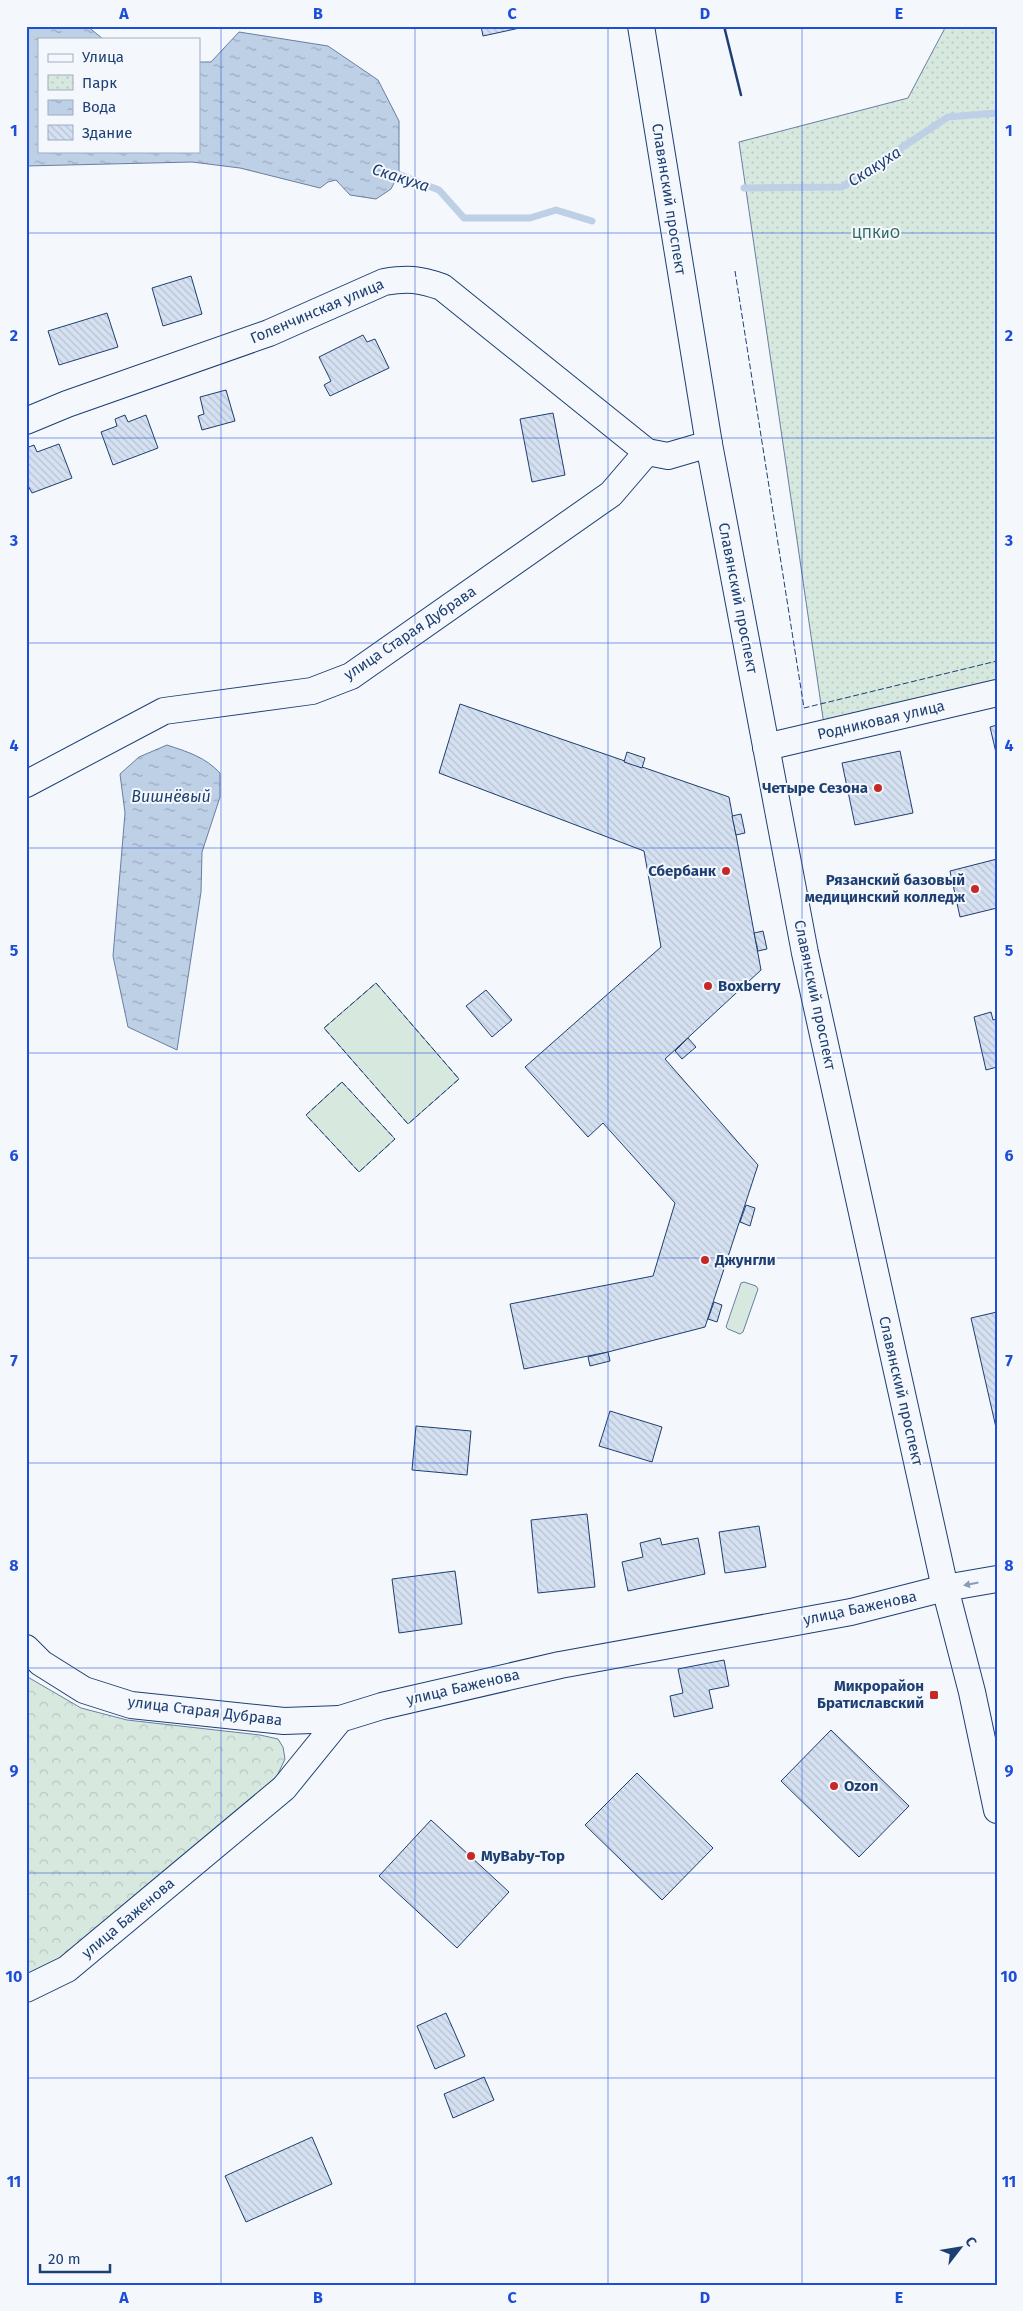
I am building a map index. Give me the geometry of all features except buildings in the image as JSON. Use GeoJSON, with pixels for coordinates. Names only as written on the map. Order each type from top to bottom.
{"type":"FeatureCollection","features":[{"type":"Feature","properties":{"kind":"street","name":"Славянский проспект"},"geometry":{"type":"LineString","coordinates":[[641,26],[710,444],[805,953],[945,1588],[972,1692],[997,1810]]}},
{"type":"Feature","properties":{"kind":"street","name":"Голенчинская улица"},"geometry":{"type":"LineString","coordinates":[[26,421],[269,333],[384,282],[418,279],[442,287],[647,452]]}},
{"type":"Feature","properties":{"kind":"street"},"geometry":{"type":"LineString","coordinates":[[647,452],[668,456],[710,444]]}},
{"type":"Feature","properties":{"kind":"street","name":"улица Старая Дубрава"},"geometry":{"type":"LineString","coordinates":[[26,784],[164,711],[312,690],[352,676],[611,494],[647,452]]}},
{"type":"Feature","properties":{"kind":"street","name":"Родниковая улица"},"geometry":{"type":"LineString","coordinates":[[766,747],[997,693]]}},
{"type":"Feature","properties":{"kind":"street","name":"улица Баженова"},"geometry":{"type":"LineString","coordinates":[[26,1989],[67,1968],[284,1788],[340,1719],[382,1706],[560,1665],[851,1612],[945,1588],[997,1578]]}},
{"type":"Feature","properties":{"kind":"street","name":"улица Старая Дубрава"},"geometry":{"type":"LineString","coordinates":[[26,1648],[42,1663],[84,1690],[131,1705],[284,1721],[340,1719]]}},
{"type":"Feature","properties":{"kind":"green space","name":"ЦПКиО"},"geometry":{"type":"Polygon","coordinates":[[[946,26],[997,26],[997,684],[824,725],[739,142],[908,98],[946,26]]]}},
{"type":"Feature","properties":{"kind":"green space"},"geometry":{"type":"Polygon","coordinates":[[[376,983],[459,1079],[408,1124],[324,1028],[376,983]]]}},
{"type":"Feature","properties":{"kind":"green space"},"geometry":{"type":"Polygon","coordinates":[[[342,1082],[395,1139],[359,1172],[306,1115],[342,1082]]]}},
{"type":"Feature","properties":{"kind":"green space"},"geometry":{"type":"Polygon","coordinates":[[[744,1282],[756,1286],[758,1289],[743,1332],[740,1334],[726,1327],[741,1283],[744,1282]]]}},
{"type":"Feature","properties":{"kind":"green space"},"geometry":{"type":"Polygon","coordinates":[[[26,1676],[81,1708],[127,1720],[260,1735],[278,1739],[283,1747],[285,1759],[277,1776],[223,1828],[62,1958],[26,1977],[26,1676]]]}},
{"type":"Feature","properties":{"kind":"water"},"geometry":{"type":"Polygon","coordinates":[[[26,26],[87,26],[102,38],[38,38],[38,152],[200,152],[200,62],[211,62],[239,32],[328,46],[378,80],[399,121],[399,173],[391,189],[376,199],[350,195],[336,180],[328,182],[320,188],[240,168],[192,162],[26,166],[26,26]]]}},
{"type":"Feature","properties":{"kind":"water","name":"Вишнёвый"},"geometry":{"type":"Polygon","coordinates":[[[167,745],[202,759],[220,773],[220,797],[202,852],[201,892],[177,1050],[128,1027],[113,956],[125,813],[120,774],[139,757],[167,745]]]}},
{"type":"Feature","properties":{"kind":"waterway","name":"Скакуха"},"geometry":{"type":"LineString","coordinates":[[744,188],[842,187],[948,117],[997,113]]}},
{"type":"Feature","properties":{"kind":"waterway","name":"Скакуха"},"geometry":{"type":"LineString","coordinates":[[390,171],[439,190],[464,218],[530,218],[556,210],[592,221]]}},
{"type":"Feature","properties":{"kind":"fence"},"geometry":{"type":"LineString","coordinates":[[735,271],[804,708],[997,661]]}},
{"type":"Feature","properties":{"kind":"fence"},"geometry":{"type":"LineString","coordinates":[[376,983],[459,1079],[408,1124],[324,1028],[376,983]]}},
{"type":"Feature","properties":{"kind":"fence"},"geometry":{"type":"LineString","coordinates":[[342,1082],[395,1139],[359,1172],[306,1115],[342,1082]]}},
{"type":"Feature","properties":{"kind":"wall"},"geometry":{"type":"LineString","coordinates":[[724,26],[741,95]]}},
{"type":"Feature","properties":{"kind":"place","name":"Четыре Сезона"},"geometry":{"type":"Point","coordinates":[878,788]}},
{"type":"Feature","properties":{"kind":"place","name":"Сбербанк"},"geometry":{"type":"Point","coordinates":[726,871]}},
{"type":"Feature","properties":{"kind":"place","name":"Рязанский базовый медицинский колледж"},"geometry":{"type":"Point","coordinates":[975,889]}},
{"type":"Feature","properties":{"kind":"place","name":"Boxberry"},"geometry":{"type":"Point","coordinates":[708,986]}},
{"type":"Feature","properties":{"kind":"place","name":"Джунгли"},"geometry":{"type":"Point","coordinates":[705,1260]}},
{"type":"Feature","properties":{"kind":"place","name":"Микрорайон Братиславский"},"geometry":{"type":"Point","coordinates":[934,1695]}},
{"type":"Feature","properties":{"kind":"place","name":"Ozon"},"geometry":{"type":"Point","coordinates":[834,1786]}},
{"type":"Feature","properties":{"kind":"place","name":"MyBaby-Top"},"geometry":{"type":"Point","coordinates":[471,1856]}}]}
